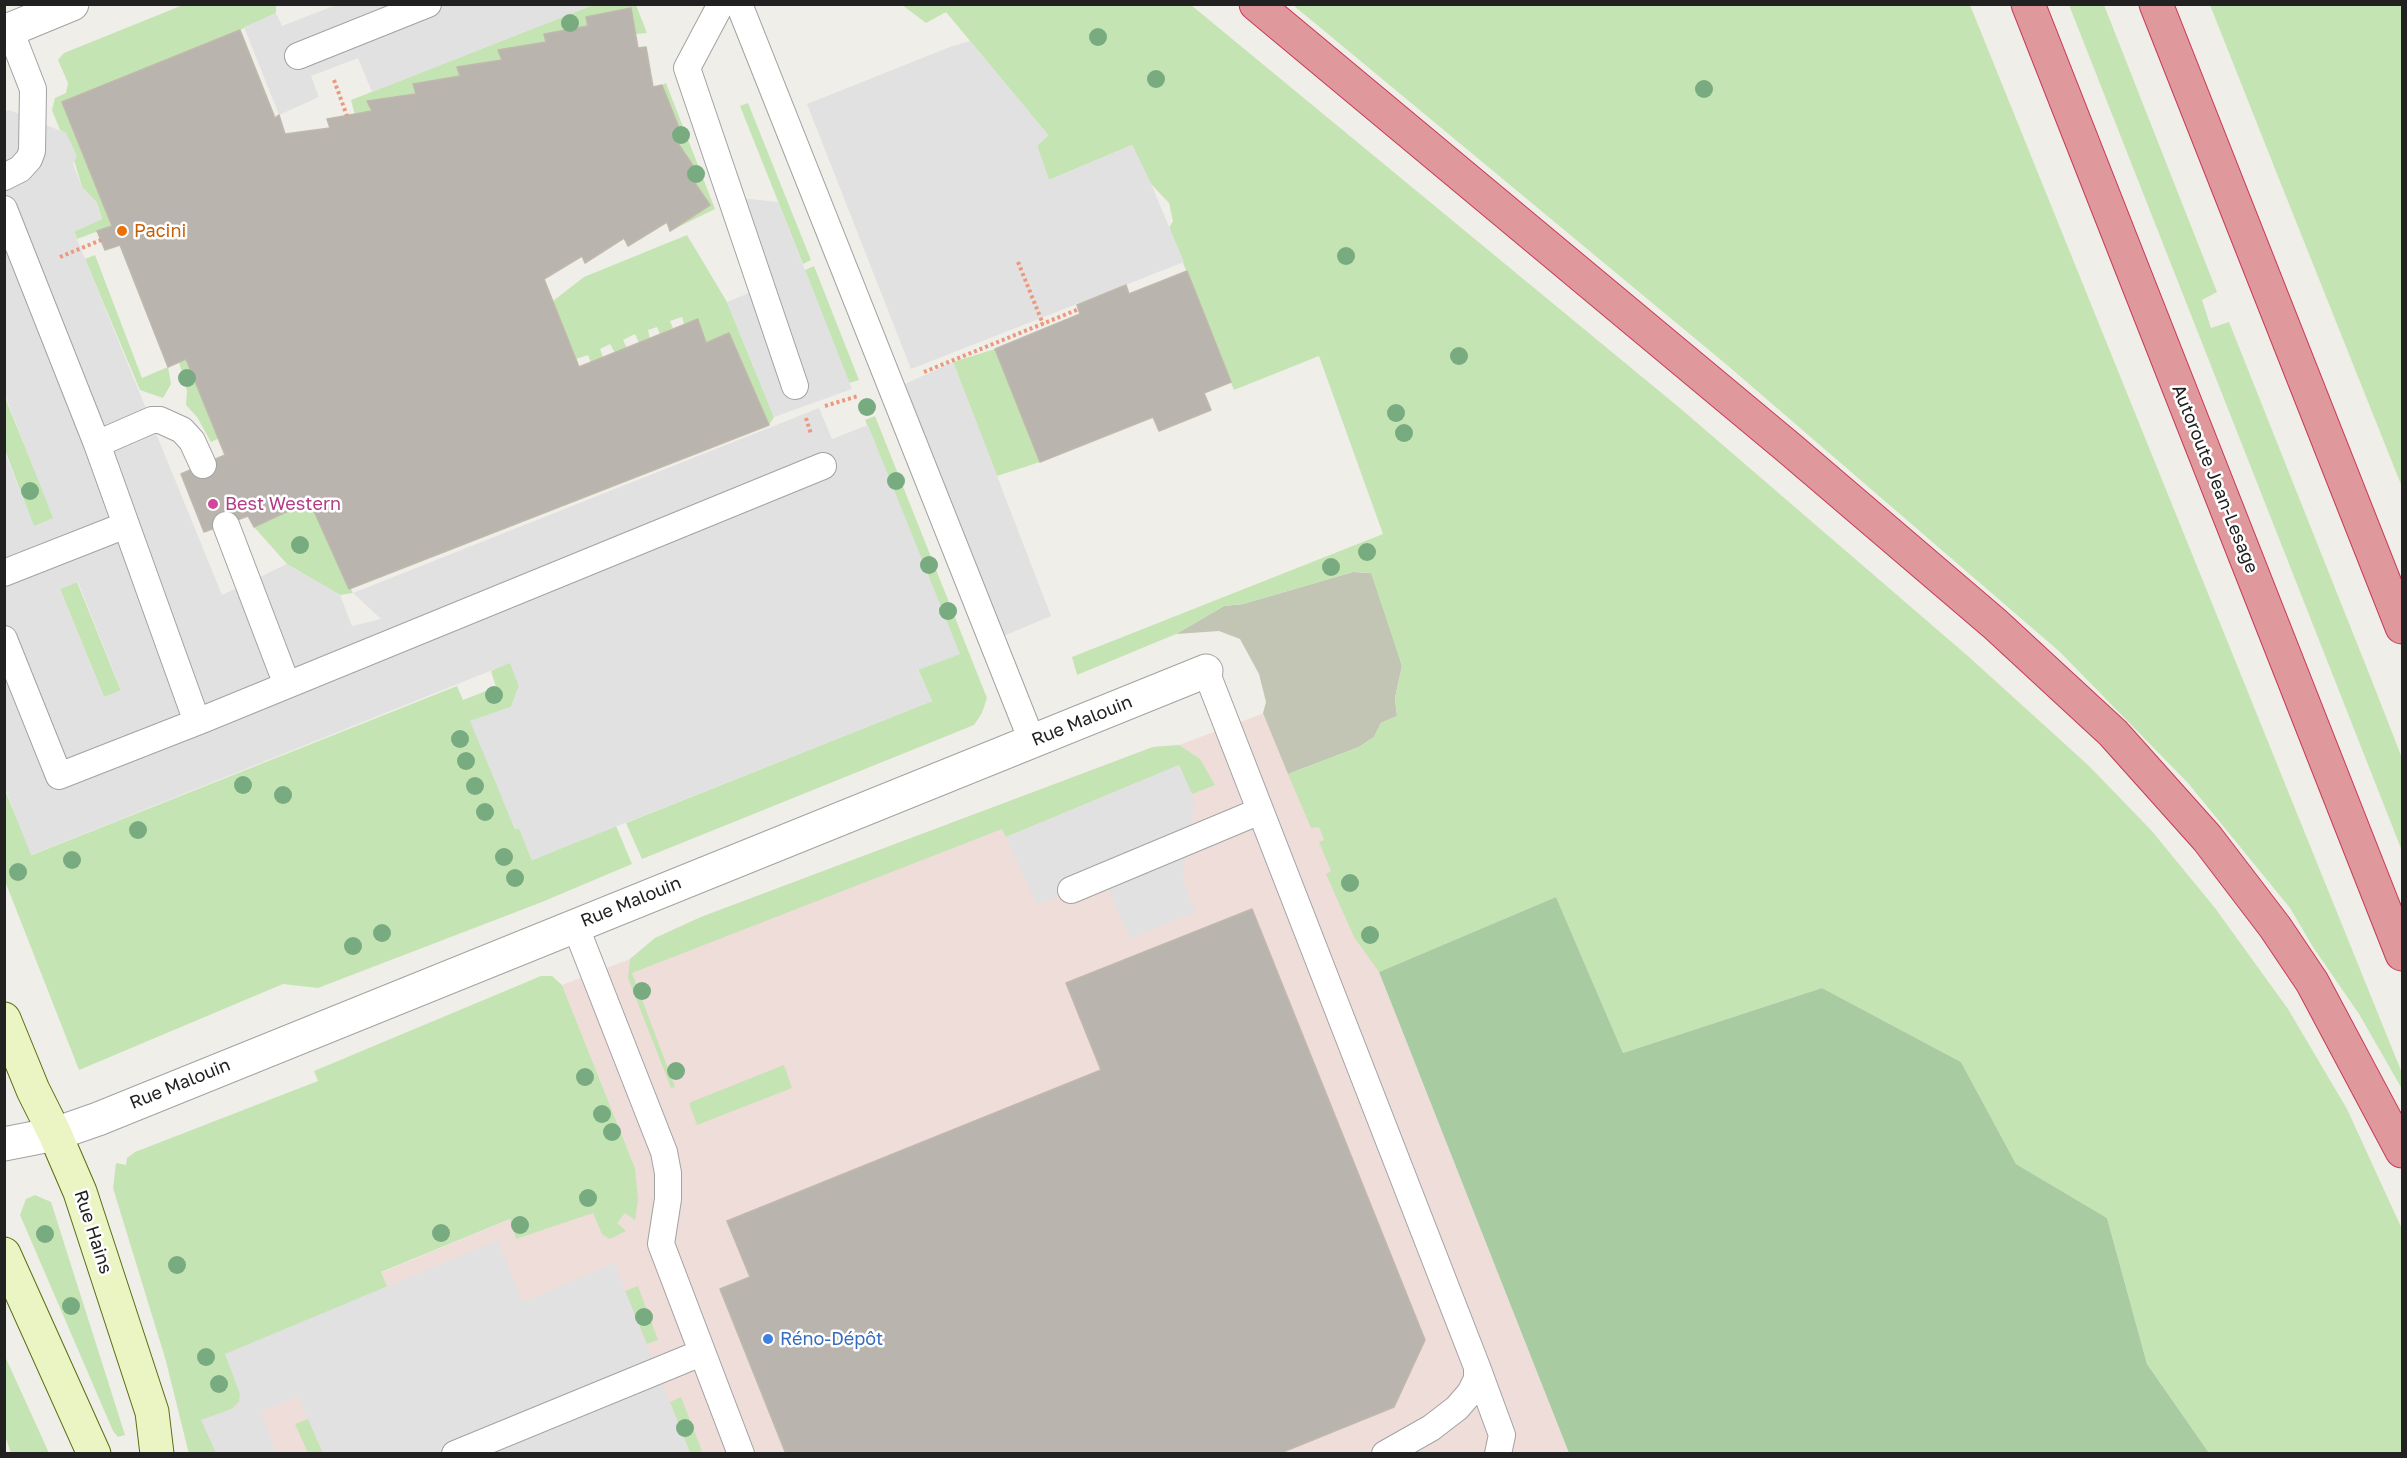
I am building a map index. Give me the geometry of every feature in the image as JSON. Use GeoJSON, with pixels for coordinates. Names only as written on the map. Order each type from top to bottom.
{"type":"FeatureCollection","features":[{"type":"Feature","properties":{"kind":"highway"},"geometry":{"type":"LineString","coordinates":[[1256,4],[1789,448],[2003,631],[2113,733],[2207,837],[2275,927],[2312,982],[2403,1151]]}},
{"type":"Feature","properties":{"kind":"highway","name":"Autoroute Jean-Lesage"},"geometry":{"type":"LineString","coordinates":[[2028,4],[2403,954]]}},
{"type":"Feature","properties":{"kind":"highway"},"geometry":{"type":"LineString","coordinates":[[2156,4],[2403,627]]}},
{"type":"Feature","properties":{"kind":"street"},"geometry":{"type":"LineString","coordinates":[[7,31],[72,4]]}},
{"type":"Feature","properties":{"kind":"street","name":"Rue Malouin"},"geometry":{"type":"LineString","coordinates":[[4,1164],[55,1134],[1206,671]]}},
{"type":"Feature","properties":{"kind":"street","name":"Rue Hains"},"geometry":{"type":"LineString","coordinates":[[4,1019],[33,1090],[80,1192],[152,1412],[158,1454]]}},
{"type":"Feature","properties":{"kind":"street","name":"Rue Malouin"},"geometry":{"type":"LineString","coordinates":[[4,1144],[55,1134]]}},
{"type":"Feature","properties":{"kind":"street"},"geometry":{"type":"LineString","coordinates":[[4,1254],[94,1454]]}},
{"type":"Feature","properties":{"kind":"lane"},"geometry":{"type":"LineString","coordinates":[[298,56],[428,4]]}},
{"type":"Feature","properties":{"kind":"lane"},"geometry":{"type":"LineString","coordinates":[[722,4],[687,68],[795,386]]}},
{"type":"Feature","properties":{"kind":"lane"},"geometry":{"type":"LineString","coordinates":[[739,4],[1032,741]]}},
{"type":"Feature","properties":{"kind":"lane"},"geometry":{"type":"LineString","coordinates":[[4,177],[20,170],[32,151],[33,89],[7,31]]}},
{"type":"Feature","properties":{"kind":"lane"},"geometry":{"type":"LineString","coordinates":[[4,210],[98,444],[197,722]]}},
{"type":"Feature","properties":{"kind":"lane"},"geometry":{"type":"LineString","coordinates":[[98,444],[152,420],[160,420],[182,430],[192,441],[202,465]]}},
{"type":"Feature","properties":{"kind":"lane"},"geometry":{"type":"LineString","coordinates":[[4,639],[59,776],[197,722],[823,466]]}},
{"type":"Feature","properties":{"kind":"lane"},"geometry":{"type":"LineString","coordinates":[[4,573],[126,525]]}},
{"type":"Feature","properties":{"kind":"lane"},"geometry":{"type":"LineString","coordinates":[[226,525],[287,685]]}},
{"type":"Feature","properties":{"kind":"lane"},"geometry":{"type":"LineString","coordinates":[[1206,671],[1477,1367],[1502,1435],[1498,1454]]}},
{"type":"Feature","properties":{"kind":"lane"},"geometry":{"type":"LineString","coordinates":[[1071,890],[1260,811]]}},
{"type":"Feature","properties":{"kind":"lane"},"geometry":{"type":"LineString","coordinates":[[574,925],[664,1152],[668,1173],[668,1198],[661,1244],[741,1454]]}},
{"type":"Feature","properties":{"kind":"lane"},"geometry":{"type":"LineString","coordinates":[[455,1454],[701,1353]]}},
{"type":"Feature","properties":{"kind":"lane"},"geometry":{"type":"LineString","coordinates":[[1385,1454],[1431,1428],[1457,1408],[1470,1393],[1477,1379],[1477,1367]]}},
{"type":"Feature","properties":{"kind":"path"},"geometry":{"type":"LineString","coordinates":[[344,105],[347,116]]}},
{"type":"Feature","properties":{"kind":"path"},"geometry":{"type":"LineString","coordinates":[[81,248],[101,240]]}},
{"type":"Feature","properties":{"kind":"path"},"geometry":{"type":"LineString","coordinates":[[1018,262],[1043,324]]}},
{"type":"Feature","properties":{"kind":"path"},"geometry":{"type":"LineString","coordinates":[[917,374],[1079,309]]}},
{"type":"Feature","properties":{"kind":"path"},"geometry":{"type":"LineString","coordinates":[[819,408],[890,384]]}},
{"type":"Feature","properties":{"kind":"path"},"geometry":{"type":"LineString","coordinates":[[812,411],[804,414],[823,466]]}},
{"type":"Feature","properties":{"kind":"shaded area"},"geometry":{"type":"Polygon","coordinates":[[[336,5],[593,5],[372,92],[358,58],[311,76],[319,97],[279,115],[244,27],[276,13],[282,26],[336,5]]]}},
{"type":"Feature","properties":{"kind":"shaded area"},"geometry":{"type":"Polygon","coordinates":[[[970,41],[1048,135],[1037,146],[1049,180],[1132,145],[1184,262],[911,369],[807,104],[970,41]]]}},
{"type":"Feature","properties":{"kind":"shaded area"},"geometry":{"type":"Polygon","coordinates":[[[9,110],[66,133],[77,156],[73,164],[82,187],[97,203],[102,219],[74,232],[222,595],[287,564],[340,595],[352,626],[381,619],[353,593],[819,408],[832,439],[868,425],[960,654],[918,670],[932,701],[532,860],[519,828],[515,829],[470,721],[511,707],[519,686],[510,663],[31,855],[5,788],[4,450],[34,526],[53,518],[5,395],[4,112],[9,110]],[[78,582],[60,589],[104,697],[121,690],[78,582]]]}},
{"type":"Feature","properties":{"kind":"shaded area"},"geometry":{"type":"Polygon","coordinates":[[[731,197],[778,202],[852,389],[774,417],[727,302],[761,288],[731,197]]]}},
{"type":"Feature","properties":{"kind":"shaded area"},"geometry":{"type":"Polygon","coordinates":[[[953,362],[1051,616],[992,641],[892,390],[953,362]]]}},
{"type":"Feature","properties":{"kind":"shaded area"},"geometry":{"type":"Polygon","coordinates":[[[1353,572],[1371,573],[1377,584],[1402,666],[1395,698],[1397,716],[1381,723],[1374,737],[1359,747],[1288,774],[1263,713],[1266,702],[1259,674],[1240,639],[1219,631],[1176,634],[1224,606],[1243,604],[1353,572]]]}},
{"type":"Feature","properties":{"kind":"shaded area"},"geometry":{"type":"Polygon","coordinates":[[[1275,709],[1569,1453],[189,1453],[166,1361],[635,1168],[562,985],[630,959],[655,938],[701,917],[1153,747],[1179,745],[1275,709]]]}},
{"type":"Feature","properties":{"kind":"shaded area"},"geometry":{"type":"Polygon","coordinates":[[[1179,765],[1195,802],[1182,878],[1195,912],[1130,939],[1103,877],[1037,905],[1006,837],[1179,765]]]}},
{"type":"Feature","properties":{"kind":"shaded area"},"geometry":{"type":"Polygon","coordinates":[[[498,1240],[523,1302],[614,1263],[690,1453],[323,1453],[298,1396],[261,1412],[276,1453],[216,1453],[201,1420],[232,1409],[239,1402],[240,1394],[225,1354],[498,1240]]]}},
{"type":"Feature","properties":{"kind":"green space"},"geometry":{"type":"Polygon","coordinates":[[[183,5],[276,5],[276,13],[240,30],[62,102],[112,226],[77,239],[74,231],[102,219],[97,203],[82,187],[66,133],[60,130],[52,110],[55,98],[66,93],[68,83],[58,60],[64,53],[183,5]]]}},
{"type":"Feature","properties":{"kind":"green space"},"geometry":{"type":"Polygon","coordinates":[[[593,5],[636,5],[647,33],[636,34],[631,8],[586,17],[588,26],[544,34],[546,42],[499,50],[502,60],[457,67],[460,76],[413,84],[416,94],[368,101],[372,111],[355,115],[351,100],[593,5]]]}},
{"type":"Feature","properties":{"kind":"green space"},"geometry":{"type":"Polygon","coordinates":[[[902,5],[1191,5],[1681,409],[1969,657],[2088,765],[2151,830],[2215,908],[2288,1009],[2347,1109],[2402,1229],[2402,1453],[2209,1453],[2147,1364],[2107,1218],[2016,1164],[1961,1062],[1822,988],[1623,1053],[1556,897],[1379,972],[1354,937],[1326,874],[1331,871],[1319,842],[1324,840],[1319,827],[1311,828],[1288,774],[1359,747],[1374,737],[1381,723],[1397,716],[1395,698],[1402,666],[1371,573],[1353,572],[1243,604],[1224,606],[1176,634],[1077,675],[1072,657],[1383,534],[1319,356],[1234,390],[1169,228],[1173,221],[1169,203],[1151,184],[1132,145],[1049,180],[1037,146],[1048,135],[946,12],[926,23],[902,5]]]}},
{"type":"Feature","properties":{"kind":"green space"},"geometry":{"type":"Polygon","coordinates":[[[1293,5],[1970,5],[2402,1073],[2402,1089],[2359,1014],[2313,947],[2290,908],[2188,783],[2060,652],[1727,365],[1293,5]]]}},
{"type":"Feature","properties":{"kind":"green space"},"geometry":{"type":"Polygon","coordinates":[[[2069,5],[2104,5],[2217,292],[2202,300],[2211,328],[2229,322],[2372,681],[2402,758],[2402,851],[2069,5]]]}},
{"type":"Feature","properties":{"kind":"green space"},"geometry":{"type":"Polygon","coordinates":[[[2210,5],[2402,5],[2402,487],[2281,184],[2210,5]]]}},
{"type":"Feature","properties":{"kind":"green space"},"geometry":{"type":"Polygon","coordinates":[[[666,83],[715,209],[670,231],[710,205],[688,173],[694,166],[671,133],[679,128],[662,85],[666,83]]]}},
{"type":"Feature","properties":{"kind":"green space"},"geometry":{"type":"Polygon","coordinates":[[[748,103],[811,260],[803,264],[740,106],[748,103]]]}},
{"type":"Feature","properties":{"kind":"green space"},"geometry":{"type":"Polygon","coordinates":[[[687,235],[727,302],[774,417],[769,425],[729,334],[706,343],[699,319],[684,324],[682,317],[670,321],[673,328],[660,334],[657,327],[648,330],[650,339],[639,343],[635,334],[623,340],[627,348],[615,353],[610,344],[600,349],[603,357],[591,363],[588,355],[576,359],[553,301],[584,277],[687,235]]]}},
{"type":"Feature","properties":{"kind":"green space"},"geometry":{"type":"Polygon","coordinates":[[[95,255],[142,378],[168,367],[171,384],[163,398],[140,390],[85,259],[95,255]]]}},
{"type":"Feature","properties":{"kind":"green space"},"geometry":{"type":"Polygon","coordinates":[[[814,266],[859,380],[849,383],[805,270],[814,266]]]}},
{"type":"Feature","properties":{"kind":"green space"},"geometry":{"type":"Polygon","coordinates":[[[995,349],[1040,462],[997,476],[953,362],[995,349]]]}},
{"type":"Feature","properties":{"kind":"green space"},"geometry":{"type":"Polygon","coordinates":[[[186,359],[218,439],[211,442],[197,417],[186,405],[187,391],[179,362],[186,359]]]}},
{"type":"Feature","properties":{"kind":"green space"},"geometry":{"type":"Polygon","coordinates":[[[4,395],[54,518],[34,527],[5,450],[4,395]]]}},
{"type":"Feature","properties":{"kind":"green space"},"geometry":{"type":"Polygon","coordinates":[[[875,416],[987,698],[982,713],[974,725],[642,859],[626,823],[932,701],[918,669],[959,654],[865,420],[875,416]]]}},
{"type":"Feature","properties":{"kind":"green space"},"geometry":{"type":"Polygon","coordinates":[[[320,496],[324,506],[314,511],[353,593],[340,595],[287,564],[254,527],[320,496]]]}},
{"type":"Feature","properties":{"kind":"green space"},"geometry":{"type":"Polygon","coordinates":[[[77,582],[121,691],[104,697],[60,589],[77,582]]]}},
{"type":"Feature","properties":{"kind":"green space"},"geometry":{"type":"Polygon","coordinates":[[[510,662],[519,686],[511,707],[471,721],[515,829],[519,828],[532,860],[616,826],[632,864],[542,902],[318,988],[283,984],[79,1070],[5,881],[4,788],[32,855],[457,686],[463,700],[496,687],[491,671],[510,662]]]}},
{"type":"Feature","properties":{"kind":"green space"},"geometry":{"type":"Polygon","coordinates":[[[1179,745],[1200,759],[1215,785],[1192,794],[1179,765],[1006,837],[1002,829],[632,973],[675,1087],[671,1088],[628,978],[630,959],[655,938],[701,917],[1153,747],[1179,745]]]}},
{"type":"Feature","properties":{"kind":"green space"},"geometry":{"type":"Polygon","coordinates":[[[1556,897],[1623,1053],[1822,988],[1961,1062],[2016,1164],[2107,1218],[2147,1364],[2209,1453],[1569,1453],[1379,972],[1556,897]]]}},
{"type":"Feature","properties":{"kind":"green space"},"geometry":{"type":"Polygon","coordinates":[[[541,976],[552,976],[562,985],[635,1168],[638,1199],[635,1220],[625,1213],[617,1223],[626,1231],[610,1239],[602,1234],[593,1213],[516,1239],[510,1219],[381,1272],[387,1287],[226,1354],[240,1394],[239,1402],[232,1409],[202,1420],[216,1453],[189,1454],[166,1361],[113,1188],[116,1163],[126,1165],[127,1158],[135,1152],[318,1081],[314,1071],[541,976]]]}},
{"type":"Feature","properties":{"kind":"green space"},"geometry":{"type":"Polygon","coordinates":[[[784,1065],[792,1088],[697,1125],[689,1103],[784,1065]]]}},
{"type":"Feature","properties":{"kind":"green space"},"geometry":{"type":"Polygon","coordinates":[[[35,1195],[51,1202],[125,1435],[118,1437],[113,1431],[20,1215],[26,1199],[35,1195]]]}},
{"type":"Feature","properties":{"kind":"green space"},"geometry":{"type":"Polygon","coordinates":[[[638,1286],[658,1340],[647,1344],[625,1291],[638,1286]]]}},
{"type":"Feature","properties":{"kind":"green space"},"geometry":{"type":"Polygon","coordinates":[[[4,1354],[49,1453],[11,1453],[5,1436],[4,1354]]]}},
{"type":"Feature","properties":{"kind":"green space"},"geometry":{"type":"Polygon","coordinates":[[[681,1397],[702,1451],[697,1453],[690,1453],[670,1402],[681,1397]]]}},
{"type":"Feature","properties":{"kind":"green space"},"geometry":{"type":"Polygon","coordinates":[[[308,1419],[323,1453],[308,1453],[295,1424],[308,1419]]]}},
{"type":"Feature","properties":{"kind":"building"},"geometry":{"type":"Polygon","coordinates":[[[631,8],[638,48],[646,47],[653,87],[662,85],[679,128],[671,133],[694,167],[688,173],[710,205],[670,231],[667,222],[628,246],[624,238],[585,263],[582,256],[544,279],[579,367],[698,319],[706,343],[729,333],[769,425],[349,589],[314,511],[324,506],[320,496],[254,527],[248,516],[204,532],[181,474],[225,455],[186,359],[168,367],[120,245],[105,250],[97,231],[112,226],[62,102],[240,30],[275,118],[279,115],[285,134],[330,128],[327,119],[372,111],[367,101],[416,94],[413,84],[460,76],[457,67],[502,60],[498,50],[546,42],[544,34],[588,26],[586,17],[631,8]]]}},
{"type":"Feature","properties":{"kind":"building"},"geometry":{"type":"Polygon","coordinates":[[[1187,271],[1231,382],[1204,393],[1211,410],[1159,431],[1153,417],[1040,462],[995,349],[1080,314],[1077,305],[1126,285],[1129,294],[1187,271]]]}},
{"type":"Feature","properties":{"kind":"building"},"geometry":{"type":"Polygon","coordinates":[[[1252,909],[1425,1340],[1394,1407],[1278,1454],[786,1454],[720,1289],[750,1277],[727,1221],[1101,1070],[1066,983],[1252,909]]]}},
{"type":"Feature","properties":{"kind":"place","name":"Pacini"},"geometry":{"type":"Point","coordinates":[122,231]}},
{"type":"Feature","properties":{"kind":"place","name":"Best Western"},"geometry":{"type":"Point","coordinates":[213,504]}},
{"type":"Feature","properties":{"kind":"place","name":"Réno-Dépôt"},"geometry":{"type":"Point","coordinates":[768,1339]}}]}
